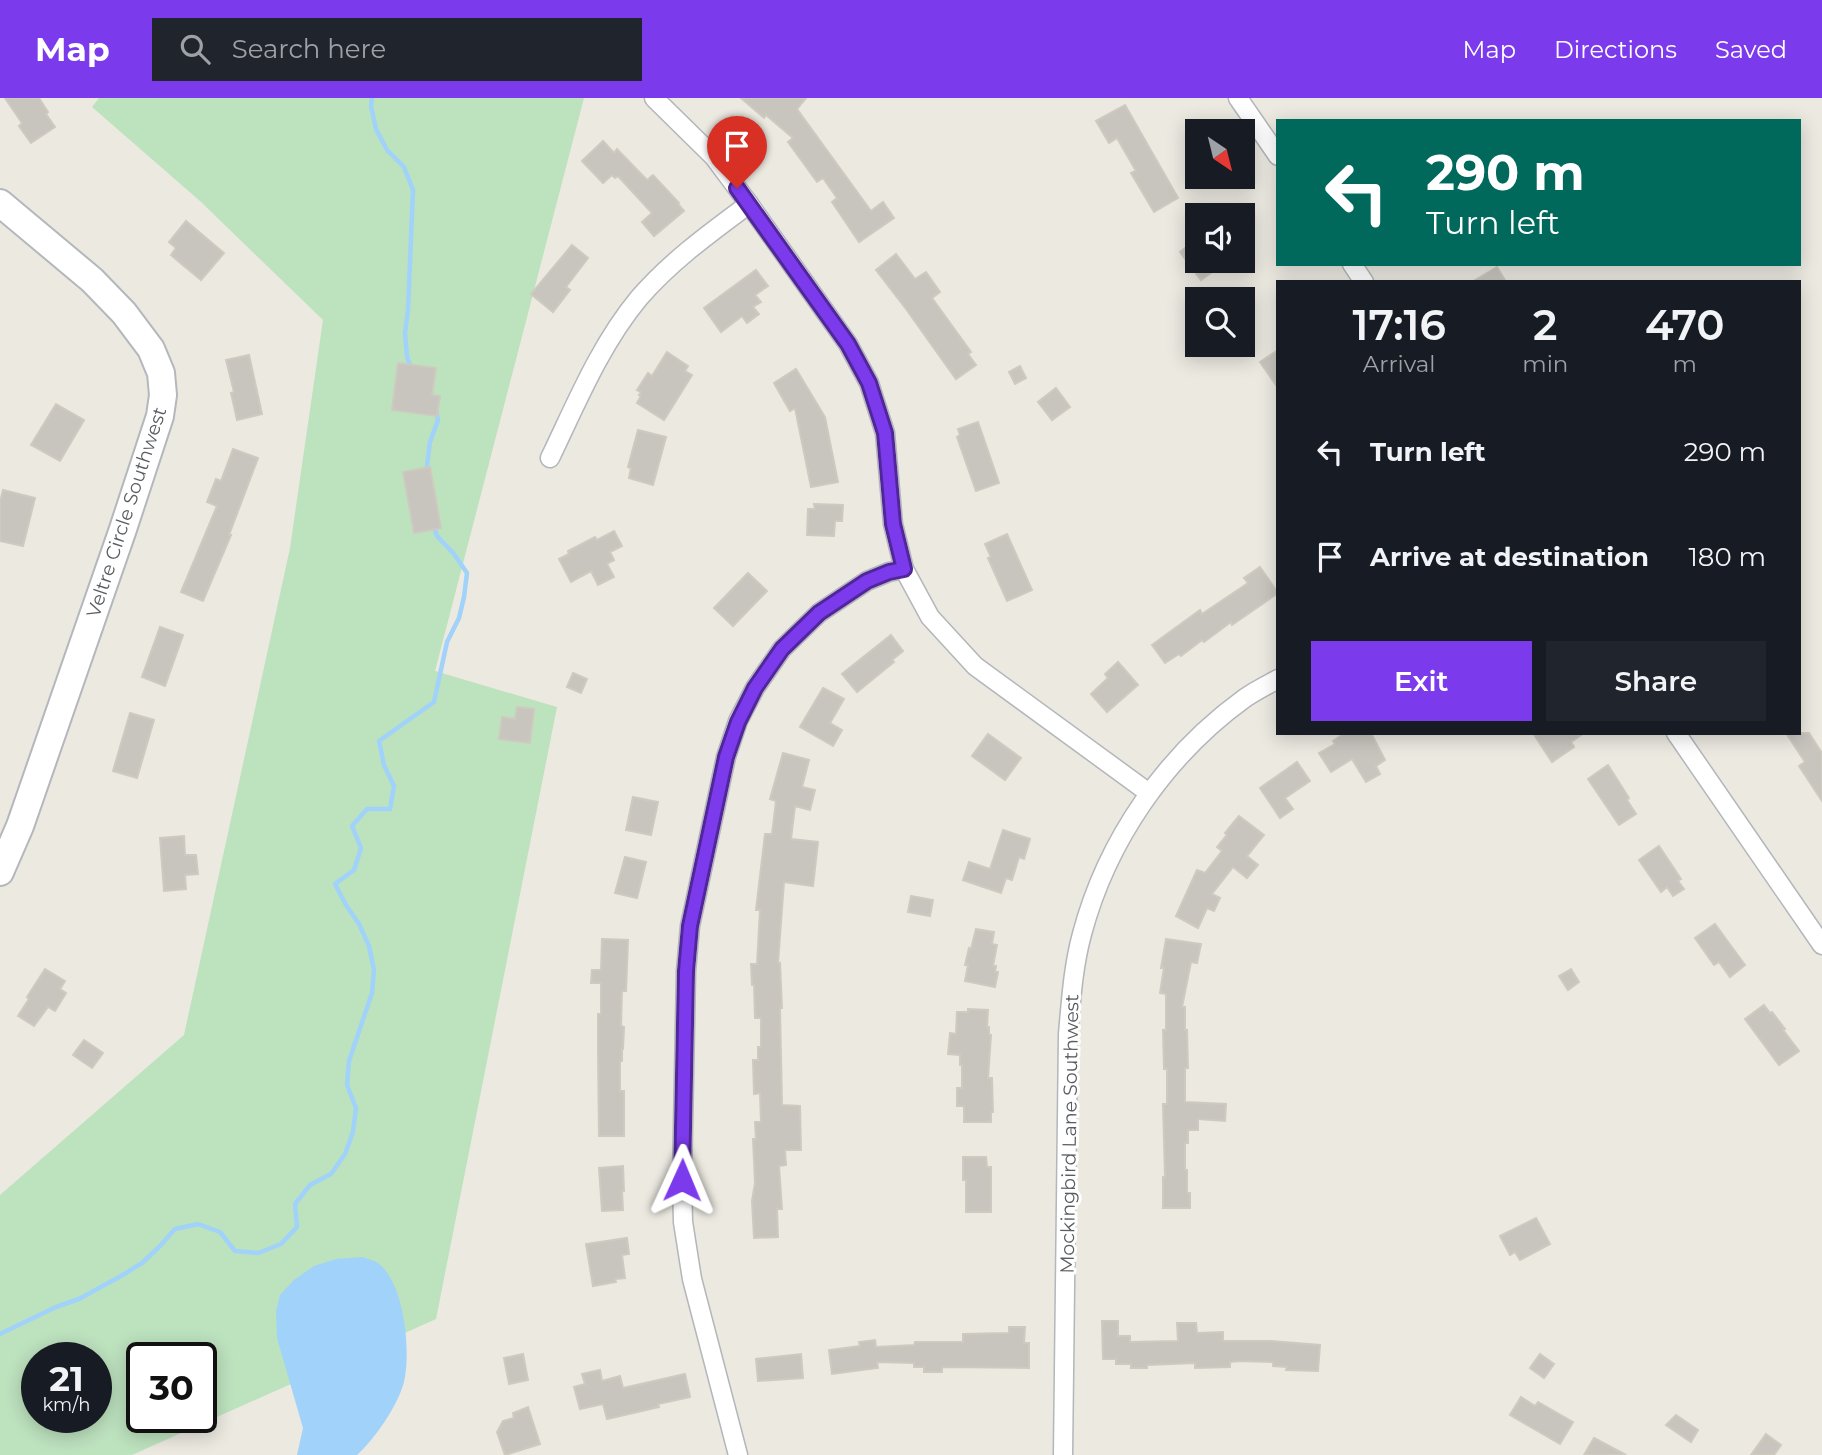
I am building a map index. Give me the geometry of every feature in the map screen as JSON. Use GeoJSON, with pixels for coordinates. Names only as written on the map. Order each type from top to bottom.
{"type":"FeatureCollection","features":[{"type":"Feature","properties":{"kind":"street"},"geometry":{"type":"LineString","coordinates":[[654,98],[714,157],[848,344],[869,383],[885,433],[893,524],[904,569],[930,617],[975,666],[1149,793]]}},
{"type":"Feature","properties":{"kind":"street"},"geometry":{"type":"LineString","coordinates":[[1238,98],[1276,153]]}},
{"type":"Feature","properties":{"kind":"street","name":"Veltre Circle Southwest"},"geometry":{"type":"LineString","coordinates":[[0,204],[92,280],[124,313],[151,349],[161,373],[163,394],[160,416],[123,529],[20,826],[0,872]]}},
{"type":"Feature","properties":{"kind":"street"},"geometry":{"type":"LineString","coordinates":[[550,458],[604,349],[639,299],[684,253],[749,204]]}},
{"type":"Feature","properties":{"kind":"street"},"geometry":{"type":"LineString","coordinates":[[738,1455],[692,1279],[683,1222],[685,985],[690,926],[726,757],[738,722],[755,688],[782,649],[819,613],[867,581],[904,569]]}},
{"type":"Feature","properties":{"kind":"street","name":"Mockingbird Lane Southwest"},"geometry":{"type":"LineString","coordinates":[[1063,1455],[1068,1034],[1072,984],[1082,935],[1097,887],[1118,842],[1149,793],[1191,744],[1246,698],[1276,680]]}},
{"type":"Feature","properties":{"kind":"street"},"geometry":{"type":"LineString","coordinates":[[1677,735],[1822,945]]}},
{"type":"Feature","properties":{"kind":"green space"},"geometry":{"type":"Polygon","coordinates":[[[99,98],[584,98],[435,671],[557,707],[436,1319],[217,1417],[217,1342],[126,1342],[126,1433],[181,1433],[132,1455],[0,1455],[0,1195],[184,1035],[290,548],[323,320],[200,201],[92,107],[99,98]]]}},
{"type":"Feature","properties":{"kind":"water"},"geometry":{"type":"Polygon","coordinates":[[[363,1257],[378,1263],[387,1273],[400,1302],[407,1353],[401,1391],[385,1421],[357,1455],[297,1455],[303,1428],[277,1338],[276,1311],[280,1295],[294,1280],[314,1266],[336,1259],[363,1257]]]}},
{"type":"Feature","properties":{"kind":"building"},"geometry":{"type":"Polygon","coordinates":[[[5,98],[39,98],[55,127],[31,143],[19,126],[22,123],[5,98]]]}},
{"type":"Feature","properties":{"kind":"building"},"geometry":{"type":"Polygon","coordinates":[[[741,98],[806,98],[797,109],[871,211],[883,202],[894,218],[859,242],[832,202],[837,198],[823,178],[817,182],[788,142],[793,138],[741,98]]]}},
{"type":"Feature","properties":{"kind":"building"},"geometry":{"type":"Polygon","coordinates":[[[1125,105],[1178,198],[1154,212],[1131,173],[1136,171],[1117,138],[1109,143],[1096,121],[1125,105]]]}},
{"type":"Feature","properties":{"kind":"building"},"geometry":{"type":"Polygon","coordinates":[[[603,141],[614,153],[617,149],[647,180],[653,175],[684,211],[654,236],[642,222],[652,213],[618,176],[615,178],[612,175],[603,183],[582,161],[603,141]]]}},
{"type":"Feature","properties":{"kind":"building"},"geometry":{"type":"Polygon","coordinates":[[[186,221],[224,253],[201,280],[171,255],[176,248],[169,242],[186,221]]]}},
{"type":"Feature","properties":{"kind":"building"},"geometry":{"type":"Polygon","coordinates":[[[572,245],[588,258],[566,287],[570,290],[553,312],[531,294],[572,245]]]}},
{"type":"Feature","properties":{"kind":"building"},"geometry":{"type":"Polygon","coordinates":[[[896,254],[915,279],[926,272],[940,292],[932,298],[971,352],[968,354],[976,365],[956,379],[876,270],[896,254]]]}},
{"type":"Feature","properties":{"kind":"building"},"geometry":{"type":"Polygon","coordinates":[[[1497,267],[1505,280],[1475,280],[1497,267]]]}},
{"type":"Feature","properties":{"kind":"building"},"geometry":{"type":"Polygon","coordinates":[[[756,270],[768,286],[755,295],[761,302],[753,307],[759,314],[747,323],[742,316],[721,332],[704,308],[756,270]]]}},
{"type":"Feature","properties":{"kind":"building"},"geometry":{"type":"Polygon","coordinates":[[[1196,273],[1211,273],[1201,280],[1196,273]]]}},
{"type":"Feature","properties":{"kind":"building"},"geometry":{"type":"Polygon","coordinates":[[[1276,351],[1276,385],[1260,362],[1276,351]]]}},
{"type":"Feature","properties":{"kind":"building"},"geometry":{"type":"Polygon","coordinates":[[[667,352],[688,366],[685,371],[692,375],[664,420],[637,403],[641,392],[637,390],[648,373],[652,376],[667,352]]]}},
{"type":"Feature","properties":{"kind":"building"},"geometry":{"type":"Polygon","coordinates":[[[249,355],[262,414],[237,420],[226,360],[249,355]]]}},
{"type":"Feature","properties":{"kind":"building"},"geometry":{"type":"Polygon","coordinates":[[[398,363],[436,368],[432,395],[440,396],[437,416],[392,410],[398,363]]]}},
{"type":"Feature","properties":{"kind":"building"},"geometry":{"type":"Polygon","coordinates":[[[1020,366],[1026,378],[1015,384],[1009,372],[1020,366]]]}},
{"type":"Feature","properties":{"kind":"building"},"geometry":{"type":"Polygon","coordinates":[[[796,369],[825,417],[838,482],[811,487],[795,408],[790,411],[774,383],[796,369]]]}},
{"type":"Feature","properties":{"kind":"building"},"geometry":{"type":"Polygon","coordinates":[[[1056,388],[1070,407],[1052,420],[1038,402],[1056,388]]]}},
{"type":"Feature","properties":{"kind":"building"},"geometry":{"type":"Polygon","coordinates":[[[56,404],[84,420],[60,461],[31,445],[56,404]]]}},
{"type":"Feature","properties":{"kind":"building"},"geometry":{"type":"Polygon","coordinates":[[[978,422],[999,483],[976,491],[957,437],[960,435],[958,429],[978,422]]]}},
{"type":"Feature","properties":{"kind":"building"},"geometry":{"type":"Polygon","coordinates":[[[638,430],[666,437],[653,485],[629,478],[631,468],[628,467],[638,430]]]}},
{"type":"Feature","properties":{"kind":"building"},"geometry":{"type":"Polygon","coordinates":[[[233,449],[258,458],[231,535],[203,601],[181,592],[217,506],[207,502],[216,479],[221,481],[233,449]]]}},
{"type":"Feature","properties":{"kind":"building"},"geometry":{"type":"Polygon","coordinates":[[[430,467],[441,528],[414,533],[403,472],[430,467]]]}},
{"type":"Feature","properties":{"kind":"building"},"geometry":{"type":"Polygon","coordinates":[[[3,490],[35,498],[23,546],[0,541],[0,502],[3,490]]]}},
{"type":"Feature","properties":{"kind":"building"},"geometry":{"type":"Polygon","coordinates":[[[814,504],[843,505],[842,521],[835,521],[834,536],[807,535],[808,509],[815,509],[814,504]]]}},
{"type":"Feature","properties":{"kind":"building"},"geometry":{"type":"Polygon","coordinates":[[[614,531],[622,546],[610,552],[614,560],[607,564],[614,577],[598,585],[591,571],[571,582],[559,559],[569,554],[568,551],[595,537],[597,540],[614,531]]]}},
{"type":"Feature","properties":{"kind":"building"},"geometry":{"type":"Polygon","coordinates":[[[1007,534],[1032,590],[1007,601],[988,558],[991,557],[985,544],[1007,534]]]}},
{"type":"Feature","properties":{"kind":"building"},"geometry":{"type":"Polygon","coordinates":[[[1260,567],[1276,590],[1276,594],[1232,625],[1231,622],[1204,642],[1202,640],[1181,656],[1179,654],[1165,663],[1152,645],[1200,610],[1202,614],[1248,583],[1244,578],[1260,567]]]}},
{"type":"Feature","properties":{"kind":"building"},"geometry":{"type":"Polygon","coordinates":[[[748,573],[767,591],[733,626],[714,608],[748,573]]]}},
{"type":"Feature","properties":{"kind":"building"},"geometry":{"type":"Polygon","coordinates":[[[160,627],[183,635],[165,686],[142,677],[160,627]]]}},
{"type":"Feature","properties":{"kind":"building"},"geometry":{"type":"Polygon","coordinates":[[[891,635],[903,651],[892,660],[894,662],[857,692],[842,674],[891,635]]]}},
{"type":"Feature","properties":{"kind":"building"},"geometry":{"type":"Polygon","coordinates":[[[1118,662],[1138,685],[1107,712],[1091,694],[1108,678],[1105,674],[1118,662]]]}},
{"type":"Feature","properties":{"kind":"building"},"geometry":{"type":"Polygon","coordinates":[[[573,673],[587,679],[581,693],[567,687],[573,673]]]}},
{"type":"Feature","properties":{"kind":"building"},"geometry":{"type":"Polygon","coordinates":[[[823,688],[844,699],[830,723],[842,730],[833,746],[800,727],[823,688]]]}},
{"type":"Feature","properties":{"kind":"building"},"geometry":{"type":"Polygon","coordinates":[[[517,707],[534,709],[530,743],[499,739],[502,717],[515,719],[517,707]]]}},
{"type":"Feature","properties":{"kind":"building"},"geometry":{"type":"Polygon","coordinates":[[[130,713],[154,720],[137,778],[113,771],[130,713]]]}},
{"type":"Feature","properties":{"kind":"building"},"geometry":{"type":"Polygon","coordinates":[[[1809,733],[1822,753],[1822,801],[1799,766],[1805,762],[1787,735],[1809,733]]]}},
{"type":"Feature","properties":{"kind":"building"},"geometry":{"type":"Polygon","coordinates":[[[988,734],[1021,758],[1005,780],[972,756],[988,734]]]}},
{"type":"Feature","properties":{"kind":"building"},"geometry":{"type":"Polygon","coordinates":[[[1342,735],[1372,735],[1385,760],[1376,766],[1380,774],[1366,782],[1352,759],[1331,772],[1319,753],[1335,744],[1333,741],[1342,735]]]}},
{"type":"Feature","properties":{"kind":"building"},"geometry":{"type":"Polygon","coordinates":[[[1534,735],[1581,735],[1571,742],[1574,747],[1552,762],[1534,735]]]}},
{"type":"Feature","properties":{"kind":"building"},"geometry":{"type":"Polygon","coordinates":[[[783,753],[809,760],[802,787],[815,790],[810,810],[795,806],[791,839],[818,842],[813,886],[784,882],[778,963],[782,1008],[782,1105],[800,1106],[801,1150],[785,1150],[786,1165],[779,1166],[782,1209],[777,1209],[778,1237],[754,1238],[753,1139],[756,1139],[755,1122],[761,1122],[760,1093],[754,1094],[753,1060],[758,1060],[758,1047],[761,1047],[761,1018],[755,1018],[751,964],[757,964],[760,910],[756,910],[765,834],[772,834],[776,801],[770,799],[783,753]]]}},
{"type":"Feature","properties":{"kind":"building"},"geometry":{"type":"Polygon","coordinates":[[[1297,762],[1310,781],[1285,798],[1293,809],[1280,818],[1260,788],[1297,762]]]}},
{"type":"Feature","properties":{"kind":"building"},"geometry":{"type":"Polygon","coordinates":[[[1608,765],[1636,814],[1619,825],[1588,779],[1608,765]]]}},
{"type":"Feature","properties":{"kind":"building"},"geometry":{"type":"Polygon","coordinates":[[[633,797],[658,802],[651,835],[626,830],[633,797]]]}},
{"type":"Feature","properties":{"kind":"building"},"geometry":{"type":"Polygon","coordinates":[[[1239,816],[1264,835],[1247,856],[1258,865],[1247,878],[1233,867],[1212,894],[1220,898],[1214,911],[1207,908],[1198,928],[1176,916],[1197,870],[1205,873],[1222,851],[1217,847],[1239,816]]]}},
{"type":"Feature","properties":{"kind":"building"},"geometry":{"type":"Polygon","coordinates":[[[1003,830],[1030,839],[1024,859],[1019,857],[1012,880],[1006,878],[1001,893],[963,880],[969,862],[990,869],[1003,830]]]}},
{"type":"Feature","properties":{"kind":"building"},"geometry":{"type":"Polygon","coordinates":[[[184,836],[185,855],[196,855],[198,874],[185,875],[186,889],[164,891],[160,838],[184,836]]]}},
{"type":"Feature","properties":{"kind":"building"},"geometry":{"type":"Polygon","coordinates":[[[1659,846],[1681,879],[1678,881],[1684,889],[1673,896],[1667,887],[1661,892],[1639,860],[1659,846]]]}},
{"type":"Feature","properties":{"kind":"building"},"geometry":{"type":"Polygon","coordinates":[[[625,857],[646,862],[637,898],[615,893],[625,857]]]}},
{"type":"Feature","properties":{"kind":"building"},"geometry":{"type":"Polygon","coordinates":[[[911,896],[933,900],[930,916],[908,912],[911,896]]]}},
{"type":"Feature","properties":{"kind":"building"},"geometry":{"type":"Polygon","coordinates":[[[1715,924],[1745,965],[1730,977],[1719,962],[1714,965],[1695,938],[1715,924]]]}},
{"type":"Feature","properties":{"kind":"building"},"geometry":{"type":"Polygon","coordinates":[[[976,929],[994,932],[992,944],[997,945],[993,966],[996,966],[995,972],[998,972],[995,987],[965,981],[968,965],[965,965],[976,929]]]}},
{"type":"Feature","properties":{"kind":"building"},"geometry":{"type":"Polygon","coordinates":[[[602,939],[628,940],[626,991],[622,991],[621,1026],[624,1027],[620,1061],[620,1091],[624,1091],[624,1136],[599,1136],[598,1014],[601,1014],[601,983],[591,983],[592,970],[601,970],[602,939]]]}},
{"type":"Feature","properties":{"kind":"building"},"geometry":{"type":"Polygon","coordinates":[[[1166,939],[1201,944],[1197,963],[1191,962],[1182,1007],[1185,1007],[1187,1030],[1185,1102],[1226,1104],[1225,1121],[1198,1119],[1198,1130],[1188,1130],[1185,1170],[1190,1208],[1163,1208],[1163,1104],[1167,1104],[1163,1030],[1166,1030],[1166,994],[1160,993],[1166,939]]]}},
{"type":"Feature","properties":{"kind":"building"},"geometry":{"type":"Polygon","coordinates":[[[45,969],[65,981],[60,989],[66,993],[55,1011],[48,1007],[34,1026],[18,1016],[45,969]]]}},
{"type":"Feature","properties":{"kind":"building"},"geometry":{"type":"Polygon","coordinates":[[[1571,969],[1579,982],[1568,990],[1559,976],[1571,969]]]}},
{"type":"Feature","properties":{"kind":"building"},"geometry":{"type":"Polygon","coordinates":[[[1764,1005],[1785,1029],[1783,1030],[1799,1051],[1779,1065],[1745,1019],[1764,1005]]]}},
{"type":"Feature","properties":{"kind":"building"},"geometry":{"type":"Polygon","coordinates":[[[968,1009],[988,1010],[987,1027],[991,1035],[988,1078],[992,1078],[991,1122],[964,1122],[964,1106],[957,1106],[957,1088],[962,1088],[962,1065],[960,1055],[948,1054],[950,1033],[956,1034],[957,1012],[968,1012],[968,1009]]]}},
{"type":"Feature","properties":{"kind":"building"},"geometry":{"type":"Polygon","coordinates":[[[84,1040],[103,1053],[92,1068],[73,1055],[84,1040]]]}},
{"type":"Feature","properties":{"kind":"building"},"geometry":{"type":"Polygon","coordinates":[[[963,1157],[986,1157],[987,1167],[991,1167],[991,1212],[966,1212],[963,1157]]]}},
{"type":"Feature","properties":{"kind":"building"},"geometry":{"type":"Polygon","coordinates":[[[623,1166],[623,1210],[602,1211],[599,1168],[623,1166]]]}},
{"type":"Feature","properties":{"kind":"building"},"geometry":{"type":"Polygon","coordinates":[[[1536,1218],[1550,1244],[1520,1260],[1515,1252],[1510,1255],[1500,1236],[1536,1218]]]}},
{"type":"Feature","properties":{"kind":"building"},"geometry":{"type":"Polygon","coordinates":[[[627,1238],[629,1254],[622,1255],[625,1278],[593,1286],[586,1244],[627,1238]]]}},
{"type":"Feature","properties":{"kind":"building"},"geometry":{"type":"Polygon","coordinates":[[[1102,1321],[1118,1321],[1118,1336],[1130,1336],[1130,1342],[1178,1341],[1177,1323],[1196,1323],[1197,1333],[1223,1332],[1223,1341],[1320,1345],[1318,1371],[1286,1370],[1287,1367],[1273,1366],[1273,1362],[1240,1361],[1230,1362],[1230,1367],[1195,1368],[1195,1363],[1131,1368],[1131,1364],[1116,1364],[1116,1359],[1103,1359],[1102,1321]]]}},
{"type":"Feature","properties":{"kind":"building"},"geometry":{"type":"Polygon","coordinates":[[[1009,1327],[1025,1327],[1024,1343],[1029,1343],[1029,1368],[942,1367],[942,1372],[924,1372],[924,1367],[914,1367],[914,1363],[877,1362],[878,1368],[832,1374],[829,1350],[860,1346],[859,1342],[875,1340],[876,1347],[914,1345],[915,1342],[963,1342],[963,1334],[1009,1333],[1009,1327]]]}},
{"type":"Feature","properties":{"kind":"building"},"geometry":{"type":"Polygon","coordinates":[[[523,1354],[528,1380],[509,1384],[504,1358],[523,1354]]]}},
{"type":"Feature","properties":{"kind":"building"},"geometry":{"type":"Polygon","coordinates":[[[801,1354],[803,1378],[758,1381],[756,1359],[801,1354]]]}},
{"type":"Feature","properties":{"kind":"building"},"geometry":{"type":"Polygon","coordinates":[[[1540,1354],[1554,1364],[1544,1378],[1530,1368],[1540,1354]]]}},
{"type":"Feature","properties":{"kind":"building"},"geometry":{"type":"Polygon","coordinates":[[[600,1370],[602,1381],[620,1376],[623,1388],[685,1374],[690,1397],[607,1419],[603,1404],[580,1409],[574,1387],[585,1384],[582,1374],[600,1370]]]}},
{"type":"Feature","properties":{"kind":"building"},"geometry":{"type":"Polygon","coordinates":[[[1521,1397],[1535,1406],[1538,1402],[1573,1422],[1560,1444],[1510,1415],[1521,1397]]]}},
{"type":"Feature","properties":{"kind":"building"},"geometry":{"type":"Polygon","coordinates":[[[528,1407],[540,1444],[505,1455],[497,1432],[503,1421],[514,1418],[513,1413],[528,1407]]]}},
{"type":"Feature","properties":{"kind":"building"},"geometry":{"type":"Polygon","coordinates":[[[1676,1415],[1698,1430],[1691,1442],[1666,1425],[1676,1415]]]}},
{"type":"Feature","properties":{"kind":"building"},"geometry":{"type":"Polygon","coordinates":[[[1766,1434],[1781,1445],[1774,1455],[1751,1455],[1766,1434]]]}},
{"type":"Feature","properties":{"kind":"building"},"geometry":{"type":"Polygon","coordinates":[[[1594,1438],[1626,1455],[1584,1455],[1594,1438]]]}},
{"type":"Feature","properties":{"kind":"waterway"},"geometry":{"type":"LineString","coordinates":[[372,98],[376,129],[387,150],[404,167],[413,190],[405,333],[411,368]]}},
{"type":"Feature","properties":{"kind":"waterway"},"geometry":{"type":"LineString","coordinates":[[426,474],[430,442],[438,420],[436,411]]}},
{"type":"Feature","properties":{"kind":"waterway"},"geometry":{"type":"LineString","coordinates":[[0,1334],[79,1299],[121,1276],[142,1263],[175,1229],[198,1224],[220,1232],[235,1251],[258,1253],[281,1244],[297,1227],[295,1204],[310,1185],[331,1174],[345,1154],[353,1132],[356,1108],[347,1085],[349,1061],[372,993],[374,970],[369,946],[335,884],[354,870],[361,848],[352,826],[367,809],[390,809],[394,786],[384,765],[379,741],[434,702],[447,642],[459,618],[467,573],[437,536],[433,524]]}},
{"type":"Feature","properties":{"kind":"route"},"geometry":{"type":"LineString","coordinates":[[682,1180],[686,971],[690,926],[726,757],[738,722],[755,688],[782,649],[819,613],[867,581],[904,569],[893,524],[885,433],[869,383],[848,344],[737,188]]}}]}
